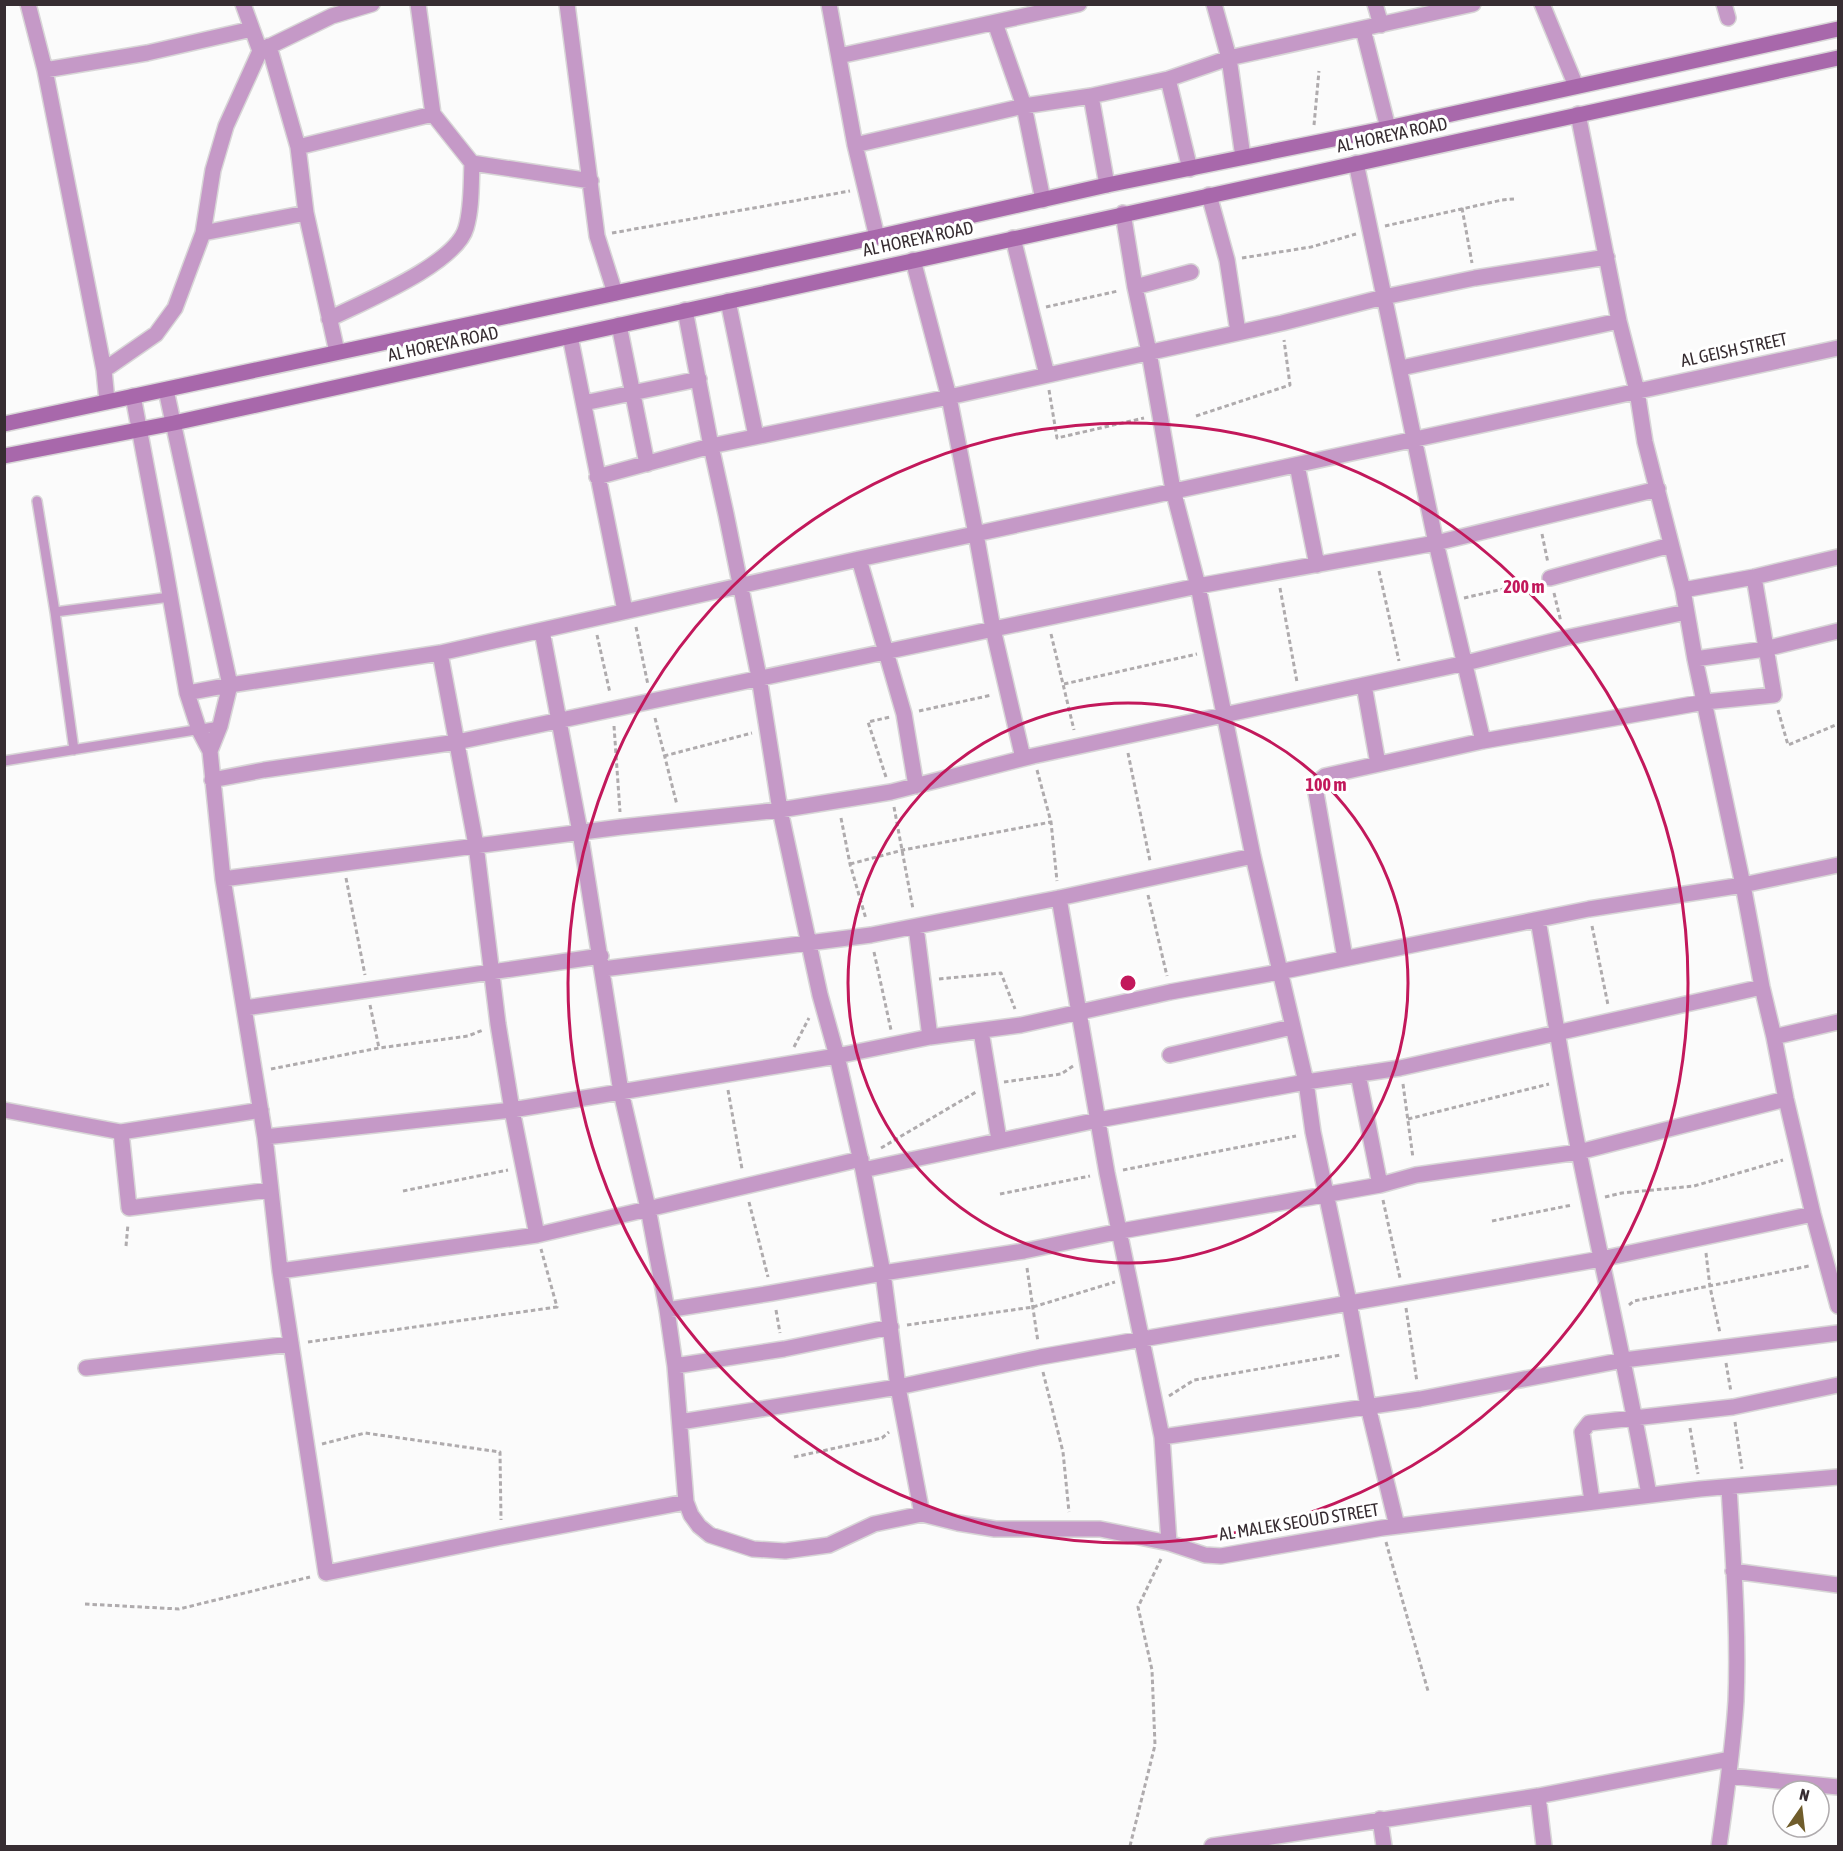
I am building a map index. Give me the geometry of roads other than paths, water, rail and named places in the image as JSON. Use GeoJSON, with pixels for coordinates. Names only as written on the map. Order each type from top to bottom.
{"type":"FeatureCollection","features":[{"type":"Feature","properties":{"kind":"main road","name":"AL HOREYA ROAD"},"geometry":{"type":"LineString","coordinates":[[4,424],[877,237],[1107,185],[1389,128],[1839,29]]}},
{"type":"Feature","properties":{"kind":"main road","name":"AL HOREYA ROAD"},"geometry":{"type":"LineString","coordinates":[[4,456],[174,423],[1123,213],[1839,58]]}},
{"type":"Feature","properties":{"kind":"street"},"geometry":{"type":"LineString","coordinates":[[28,4],[45,70],[104,370],[107,402]]}},
{"type":"Feature","properties":{"kind":"street"},"geometry":{"type":"LineString","coordinates":[[243,4],[252,29],[265,49],[298,147],[306,213],[337,352]]}},
{"type":"Feature","properties":{"kind":"street"},"geometry":{"type":"LineString","coordinates":[[104,370],[156,334],[170,317],[203,233],[213,170],[226,126],[265,49],[332,16],[372,4]]}},
{"type":"Feature","properties":{"kind":"street"},"geometry":{"type":"LineString","coordinates":[[329,319],[428,268],[451,251],[466,229],[470,207],[472,163],[434,114],[418,4]]}},
{"type":"Feature","properties":{"kind":"street"},"geometry":{"type":"LineString","coordinates":[[567,4],[597,236],[615,293]]}},
{"type":"Feature","properties":{"kind":"street"},"geometry":{"type":"LineString","coordinates":[[829,4],[864,189],[877,237]]}},
{"type":"Feature","properties":{"kind":"street"},"geometry":{"type":"LineString","coordinates":[[839,56],[1080,4]]}},
{"type":"Feature","properties":{"kind":"street"},"geometry":{"type":"LineString","coordinates":[[1214,4],[1229,58],[1243,157]]}},
{"type":"Feature","properties":{"kind":"street"},"geometry":{"type":"LineString","coordinates":[[1375,4],[1381,25]]}},
{"type":"Feature","properties":{"kind":"street"},"geometry":{"type":"LineString","coordinates":[[855,145],[1024,106],[1091,96],[1168,79],[1229,58],[1381,25],[1431,9],[1473,4]]}},
{"type":"Feature","properties":{"kind":"street"},"geometry":{"type":"LineString","coordinates":[[1542,4],[1576,86]]}},
{"type":"Feature","properties":{"kind":"street"},"geometry":{"type":"LineString","coordinates":[[995,23],[1024,106],[1043,200]]}},
{"type":"Feature","properties":{"kind":"street"},"geometry":{"type":"LineString","coordinates":[[45,70],[147,53],[252,29]]}},
{"type":"Feature","properties":{"kind":"street"},"geometry":{"type":"LineString","coordinates":[[1363,29],[1389,128]]}},
{"type":"Feature","properties":{"kind":"street"},"geometry":{"type":"LineString","coordinates":[[1168,79],[1190,169]]}},
{"type":"Feature","properties":{"kind":"street"},"geometry":{"type":"LineString","coordinates":[[1091,96],[1107,185]]}},
{"type":"Feature","properties":{"kind":"street"},"geometry":{"type":"LineString","coordinates":[[298,147],[434,114]]}},
{"type":"Feature","properties":{"kind":"street"},"geometry":{"type":"LineString","coordinates":[[1578,114],[1619,321],[1637,391],[1645,442],[1683,590],[1695,659],[1786,1099],[1813,1214],[1838,1306]]}},
{"type":"Feature","properties":{"kind":"street"},"geometry":{"type":"LineString","coordinates":[[472,163],[591,181]]}},
{"type":"Feature","properties":{"kind":"street"},"geometry":{"type":"LineString","coordinates":[[1356,163],[1401,368],[1436,543],[1483,741]]}},
{"type":"Feature","properties":{"kind":"street"},"geometry":{"type":"LineString","coordinates":[[1209,195],[1227,260],[1238,332]]}},
{"type":"Feature","properties":{"kind":"street"},"geometry":{"type":"LineString","coordinates":[[203,233],[306,213]]}},
{"type":"Feature","properties":{"kind":"street"},"geometry":{"type":"LineString","coordinates":[[1123,213],[1173,490],[1198,586],[1253,856],[1306,1082],[1390,1527]]}},
{"type":"Feature","properties":{"kind":"street"},"geometry":{"type":"LineString","coordinates":[[1013,238],[1047,375]]}},
{"type":"Feature","properties":{"kind":"street"},"geometry":{"type":"LineString","coordinates":[[597,477],[711,446],[949,397],[1282,323],[1384,297],[1475,278],[1606,257]]}},
{"type":"Feature","properties":{"kind":"street"},"geometry":{"type":"LineString","coordinates":[[913,260],[949,397],[993,629],[1008,691],[1028,757]]}},
{"type":"Feature","properties":{"kind":"street"},"geometry":{"type":"LineString","coordinates":[[1135,287],[1191,272]]}},
{"type":"Feature","properties":{"kind":"street"},"geometry":{"type":"LineString","coordinates":[[728,301],[756,436]]}},
{"type":"Feature","properties":{"kind":"street"},"geometry":{"type":"LineString","coordinates":[[685,310],[759,677],[780,810],[820,995],[862,1164],[883,1273],[898,1387],[922,1514]]}},
{"type":"Feature","properties":{"kind":"street"},"geometry":{"type":"LineString","coordinates":[[1401,368],[1619,321]]}},
{"type":"Feature","properties":{"kind":"street"},"geometry":{"type":"LineString","coordinates":[[619,325],[647,464]]}},
{"type":"Feature","properties":{"kind":"street"},"geometry":{"type":"LineString","coordinates":[[570,336],[597,477],[629,610]]}},
{"type":"Feature","properties":{"kind":"street","name":"AL GEISH STREET"},"geometry":{"type":"LineString","coordinates":[[187,693],[440,653],[1173,490],[1839,348]]}},
{"type":"Feature","properties":{"kind":"street"},"geometry":{"type":"LineString","coordinates":[[584,403],[699,380]]}},
{"type":"Feature","properties":{"kind":"street"},"geometry":{"type":"LineString","coordinates":[[166,390],[230,685],[210,751]]}},
{"type":"Feature","properties":{"kind":"street"},"geometry":{"type":"LineString","coordinates":[[133,396],[187,693],[199,730],[210,751],[223,879],[261,1110],[280,1271],[326,1573],[686,1502],[675,1366],[667,1310],[648,1208],[621,1092],[580,832],[542,631]]}},
{"type":"Feature","properties":{"kind":"street"},"geometry":{"type":"LineString","coordinates":[[1297,465],[1317,565]]}},
{"type":"Feature","properties":{"kind":"street"},"geometry":{"type":"LineString","coordinates":[[212,780],[264,770],[457,742],[1198,586],[1436,543],[1658,489]]}},
{"type":"Feature","properties":{"kind":"street"},"geometry":{"type":"LineString","coordinates":[[1550,578],[1671,545]]}},
{"type":"Feature","properties":{"kind":"street"},"geometry":{"type":"LineString","coordinates":[[1683,590],[1754,577],[1839,557]]}},
{"type":"Feature","properties":{"kind":"street"},"geometry":{"type":"LineString","coordinates":[[860,559],[904,714],[916,786]]}},
{"type":"Feature","properties":{"kind":"street"},"geometry":{"type":"LineString","coordinates":[[1345,958],[1316,789],[1318,782],[1325,776],[1483,741],[1705,702],[1774,695],[1754,577]]}},
{"type":"Feature","properties":{"kind":"street"},"geometry":{"type":"LineString","coordinates":[[223,879],[580,832],[780,810],[891,792],[1028,757],[1466,663],[1565,638],[1686,612]]}},
{"type":"Feature","properties":{"kind":"street"},"geometry":{"type":"LineString","coordinates":[[1695,659],[1765,649],[1839,631]]}},
{"type":"Feature","properties":{"kind":"street"},"geometry":{"type":"LineString","coordinates":[[440,653],[476,845],[498,1024],[512,1110],[537,1235]]}},
{"type":"Feature","properties":{"kind":"street"},"geometry":{"type":"LineString","coordinates":[[1364,685],[1378,764]]}},
{"type":"Feature","properties":{"kind":"street"},"geometry":{"type":"LineString","coordinates":[[245,1008],[493,972],[809,943],[871,935],[1059,898],[1253,856]]}},
{"type":"Feature","properties":{"kind":"street"},"geometry":{"type":"LineString","coordinates":[[265,1137],[512,1110],[837,1056],[930,1037],[1021,1025],[1170,992],[1588,909],[1743,885],[1839,865]]}},
{"type":"Feature","properties":{"kind":"street"},"geometry":{"type":"LineString","coordinates":[[1059,898],[1107,1173],[1121,1231],[1162,1437],[1169,1543]]}},
{"type":"Feature","properties":{"kind":"street"},"geometry":{"type":"LineString","coordinates":[[1538,920],[1565,1080],[1612,1316],[1636,1419],[1649,1495]]}},
{"type":"Feature","properties":{"kind":"street"},"geometry":{"type":"LineString","coordinates":[[916,927],[930,1037]]}},
{"type":"Feature","properties":{"kind":"street"},"geometry":{"type":"LineString","coordinates":[[280,1271],[537,1235],[745,1186],[1306,1082],[1400,1068],[1762,987]]}},
{"type":"Feature","properties":{"kind":"street"},"geometry":{"type":"LineString","coordinates":[[1774,1037],[1839,1022]]}},
{"type":"Feature","properties":{"kind":"street"},"geometry":{"type":"LineString","coordinates":[[1170,1055],[1292,1028]]}},
{"type":"Feature","properties":{"kind":"street"},"geometry":{"type":"LineString","coordinates":[[981,1030],[988,1084],[999,1140]]}},
{"type":"Feature","properties":{"kind":"street"},"geometry":{"type":"LineString","coordinates":[[1358,1074],[1380,1185]]}},
{"type":"Feature","properties":{"kind":"street"},"geometry":{"type":"LineString","coordinates":[[667,1310],[1024,1251],[1121,1231],[1380,1185],[1416,1175],[1579,1152],[1786,1099]]}},
{"type":"Feature","properties":{"kind":"street"},"geometry":{"type":"LineString","coordinates":[[4,1110],[121,1132],[261,1110]]}},
{"type":"Feature","properties":{"kind":"street"},"geometry":{"type":"LineString","coordinates":[[121,1132],[129,1208],[270,1190]]}},
{"type":"Feature","properties":{"kind":"street"},"geometry":{"type":"LineString","coordinates":[[680,1422],[898,1387],[1040,1357],[1601,1259],[1813,1214]]}},
{"type":"Feature","properties":{"kind":"street"},"geometry":{"type":"LineString","coordinates":[[675,1366],[784,1349],[891,1327]]}},
{"type":"Feature","properties":{"kind":"street"},"geometry":{"type":"LineString","coordinates":[[1162,1437],[1420,1399],[1624,1360],[1839,1333]]}},
{"type":"Feature","properties":{"kind":"street"},"geometry":{"type":"LineString","coordinates":[[86,1368],[291,1344]]}},
{"type":"Feature","properties":{"kind":"street"},"geometry":{"type":"LineString","coordinates":[[1592,1502],[1582,1432],[1589,1423],[1733,1407],[1839,1385]]}},
{"type":"Feature","properties":{"kind":"street","name":"AL MALEK SEOUD STREET"},"geometry":{"type":"LineString","coordinates":[[686,1502],[699,1526],[710,1534],[753,1550],[784,1551],[829,1545],[874,1524],[922,1514],[995,1529],[1033,1530],[1070,1527],[1120,1532],[1169,1543],[1205,1555],[1221,1556],[1390,1527],[1700,1489],[1839,1478]]}},
{"type":"Feature","properties":{"kind":"street"},"geometry":{"type":"LineString","coordinates":[[1719,1846],[1729,1776],[1736,1700],[1733,1571],[1736,1486]]}},
{"type":"Feature","properties":{"kind":"street"},"geometry":{"type":"LineString","coordinates":[[1733,1571],[1839,1585]]}},
{"type":"Feature","properties":{"kind":"street"},"geometry":{"type":"LineString","coordinates":[[1222,1846],[1380,1819],[1538,1796],[1730,1759]]}},
{"type":"Feature","properties":{"kind":"street"},"geometry":{"type":"LineString","coordinates":[[1729,1776],[1839,1787]]}},
{"type":"Feature","properties":{"kind":"street"},"geometry":{"type":"LineString","coordinates":[[1538,1796],[1544,1846]]}},
{"type":"Feature","properties":{"kind":"street"},"geometry":{"type":"LineString","coordinates":[[1380,1819],[1384,1846]]}},
{"type":"Feature","properties":{"kind":"lane"},"geometry":{"type":"LineString","coordinates":[[37,501],[74,750]]}},
{"type":"Feature","properties":{"kind":"lane"},"geometry":{"type":"LineString","coordinates":[[55,612],[170,597]]}},
{"type":"Feature","properties":{"kind":"lane"},"geometry":{"type":"LineString","coordinates":[[4,761],[219,726]]}}]}
